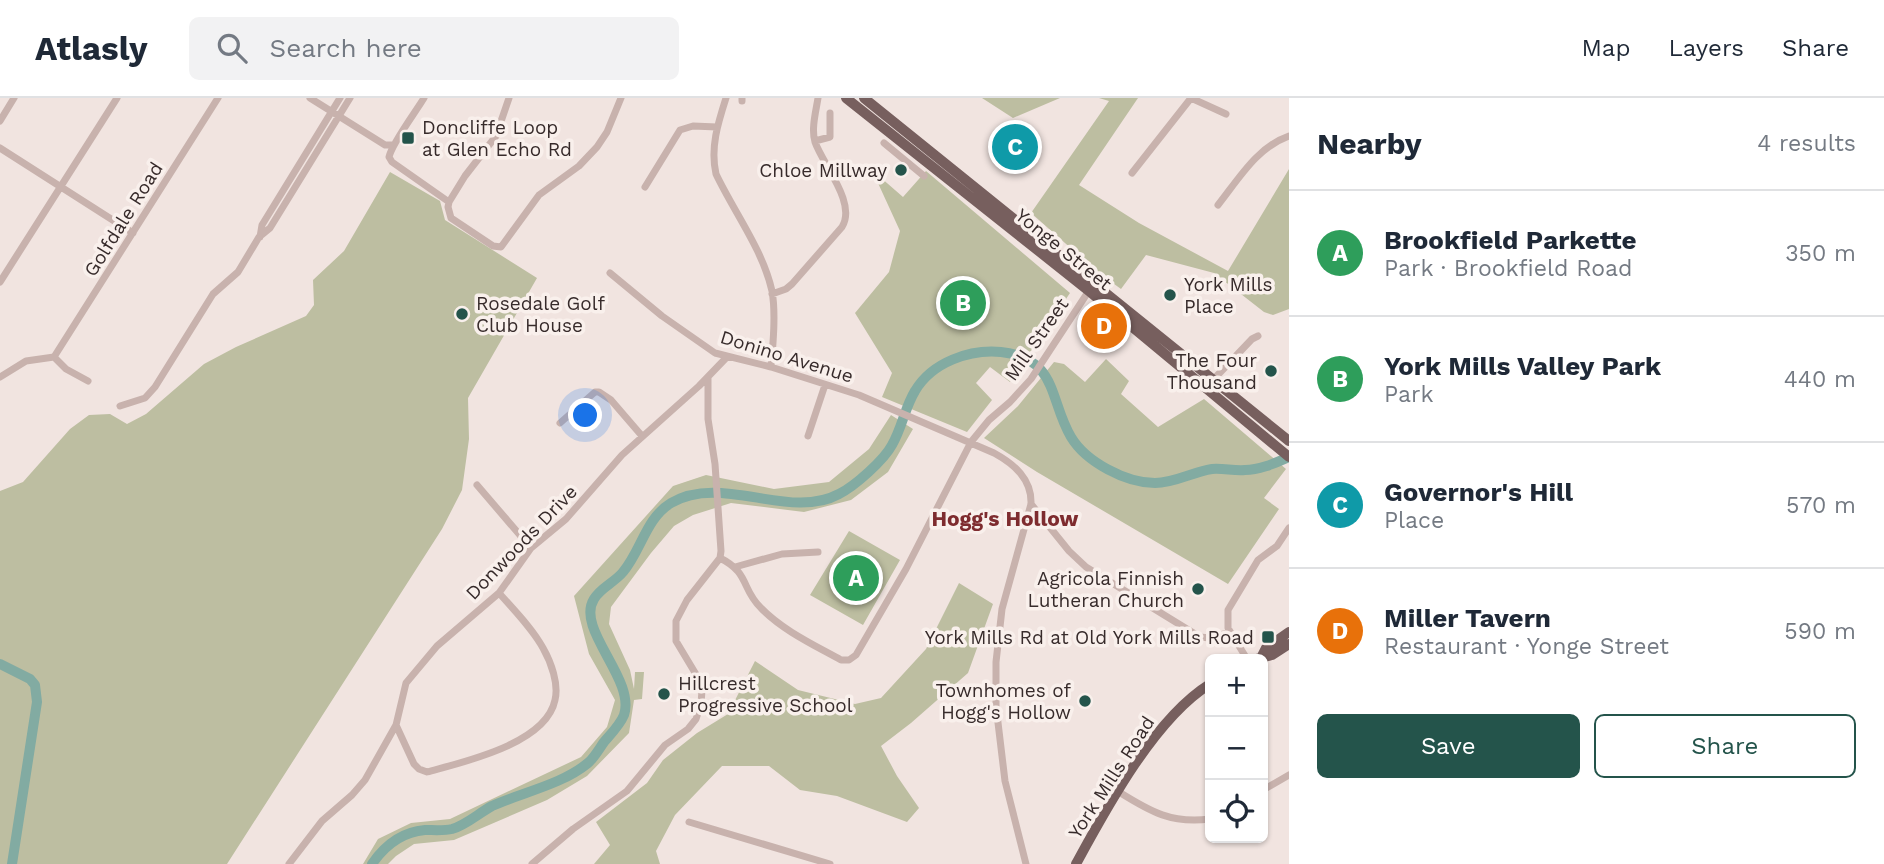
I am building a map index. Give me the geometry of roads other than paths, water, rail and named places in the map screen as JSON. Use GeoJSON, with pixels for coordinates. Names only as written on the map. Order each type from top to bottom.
{"type":"FeatureCollection","features":[{"type":"Feature","properties":{"kind":"main road","name":"Yonge Street"},"geometry":{"type":"LineString","coordinates":[[846,98],[922,150]]}},
{"type":"Feature","properties":{"kind":"main road","name":"Yonge Street"},"geometry":{"type":"LineString","coordinates":[[864,98],[922,150],[1289,441]]}},
{"type":"Feature","properties":{"kind":"main road","name":"Yonge Street"},"geometry":{"type":"LineString","coordinates":[[1092,287],[1205,388],[1289,457]]}},
{"type":"Feature","properties":{"kind":"main road"},"geometry":{"type":"LineString","coordinates":[[1262,654],[1289,632]]}},
{"type":"Feature","properties":{"kind":"main road"},"geometry":{"type":"LineString","coordinates":[[1268,656],[1289,644]]}},
{"type":"Feature","properties":{"kind":"main road","name":"York Mills Road"},"geometry":{"type":"LineString","coordinates":[[1076,864],[1143,753],[1170,719],[1196,692],[1205,687]]}},
{"type":"Feature","properties":{"kind":"street"},"geometry":{"type":"LineString","coordinates":[[0,121],[15,98]]}},
{"type":"Feature","properties":{"kind":"street"},"geometry":{"type":"LineString","coordinates":[[0,282],[117,98]]}},
{"type":"Feature","properties":{"kind":"street","name":"Golfdale Road"},"geometry":{"type":"LineString","coordinates":[[54,358],[218,98]]}},
{"type":"Feature","properties":{"kind":"street"},"geometry":{"type":"LineString","coordinates":[[310,98],[387,146],[393,145]]}},
{"type":"Feature","properties":{"kind":"street"},"geometry":{"type":"LineString","coordinates":[[335,114],[340,98]]}},
{"type":"Feature","properties":{"kind":"street"},"geometry":{"type":"LineString","coordinates":[[120,406],[152,393],[213,294],[237,272],[260,237],[262,225],[335,114],[350,98]]}},
{"type":"Feature","properties":{"kind":"street"},"geometry":{"type":"LineString","coordinates":[[424,98],[388,155],[392,162],[449,202]]}},
{"type":"Feature","properties":{"kind":"street"},"geometry":{"type":"LineString","coordinates":[[509,98],[496,136],[465,176],[448,207],[451,218],[494,246],[501,247],[539,195],[579,166],[597,147],[607,132],[621,98]]}},
{"type":"Feature","properties":{"kind":"street"},"geometry":{"type":"LineString","coordinates":[[726,98],[717,127],[713,163],[716,174],[757,252],[772,294],[771,367]]}},
{"type":"Feature","properties":{"kind":"street"},"geometry":{"type":"LineString","coordinates":[[772,294],[792,284],[847,218],[847,210],[815,141],[817,98]]}},
{"type":"Feature","properties":{"kind":"street"},"geometry":{"type":"LineString","coordinates":[[1132,173],[1191,98],[1226,114]]}},
{"type":"Feature","properties":{"kind":"street"},"geometry":{"type":"LineString","coordinates":[[815,141],[830,137],[830,113]]}},
{"type":"Feature","properties":{"kind":"street"},"geometry":{"type":"LineString","coordinates":[[645,187],[680,130],[693,126],[710,129],[717,127]]}},
{"type":"Feature","properties":{"kind":"street"},"geometry":{"type":"LineString","coordinates":[[1218,205],[1263,152],[1278,140],[1289,136]]}},
{"type":"Feature","properties":{"kind":"street"},"geometry":{"type":"LineString","coordinates":[[884,143],[924,176]]}},
{"type":"Feature","properties":{"kind":"street"},"geometry":{"type":"LineString","coordinates":[[0,148],[133,233]]}},
{"type":"Feature","properties":{"kind":"street"},"geometry":{"type":"LineString","coordinates":[[910,166],[922,150]]}},
{"type":"Feature","properties":{"kind":"street","name":"Donino Avenue"},"geometry":{"type":"LineString","coordinates":[[610,272],[662,316],[715,353],[771,367],[865,397],[1001,457],[1021,473],[1029,486],[1031,504]]}},
{"type":"Feature","properties":{"kind":"street","name":"Mill Street"},"geometry":{"type":"LineString","coordinates":[[735,567],[754,601],[771,617],[841,660],[849,660],[856,655],[905,569],[971,442],[989,420],[1031,379],[1092,287]]}},
{"type":"Feature","properties":{"kind":"street"},"geometry":{"type":"LineString","coordinates":[[1205,388],[1258,336]]}},
{"type":"Feature","properties":{"kind":"street"},"geometry":{"type":"LineString","coordinates":[[0,377],[26,361],[54,358],[65,369],[88,381]]}},
{"type":"Feature","properties":{"kind":"street","name":"Donwoods Drive"},"geometry":{"type":"LineString","coordinates":[[289,864],[322,821],[365,780],[396,725],[406,683],[421,664],[457,626],[499,593],[531,548],[566,519],[603,475],[642,436],[727,358]]}},
{"type":"Feature","properties":{"kind":"street"},"geometry":{"type":"LineString","coordinates":[[531,864],[573,829],[627,791],[665,745],[688,729],[696,719],[702,690],[697,676],[676,641],[676,621],[687,600],[720,558],[719,516],[708,419],[708,378]]}},
{"type":"Feature","properties":{"kind":"street"},"geometry":{"type":"LineString","coordinates":[[808,436],[825,385]]}},
{"type":"Feature","properties":{"kind":"street"},"geometry":{"type":"LineString","coordinates":[[560,423],[595,392],[599,392],[611,400],[642,436]]}},
{"type":"Feature","properties":{"kind":"street"},"geometry":{"type":"LineString","coordinates":[[477,485],[531,548]]}},
{"type":"Feature","properties":{"kind":"street"},"geometry":{"type":"LineString","coordinates":[[1031,504],[1076,559],[1095,573],[1200,637],[1210,638],[1230,632]]}},
{"type":"Feature","properties":{"kind":"street"},"geometry":{"type":"LineString","coordinates":[[1026,864],[1005,781],[997,715],[996,662],[1002,610],[1031,504]]}},
{"type":"Feature","properties":{"kind":"street"},"geometry":{"type":"LineString","coordinates":[[1244,654],[1230,632],[1226,619],[1230,605],[1258,560],[1277,546],[1289,528]]}},
{"type":"Feature","properties":{"kind":"street"},"geometry":{"type":"LineString","coordinates":[[720,558],[735,567],[782,554],[818,552]]}},
{"type":"Feature","properties":{"kind":"street"},"geometry":{"type":"LineString","coordinates":[[396,725],[414,764],[427,772],[508,746],[530,733],[547,717],[555,701],[554,677],[544,649],[499,593]]}},
{"type":"Feature","properties":{"kind":"street"},"geometry":{"type":"LineString","coordinates":[[1268,787],[1289,775]]}},
{"type":"Feature","properties":{"kind":"street"},"geometry":{"type":"LineString","coordinates":[[1119,792],[1161,817],[1189,821],[1205,819]]}},
{"type":"Feature","properties":{"kind":"street"},"geometry":{"type":"LineString","coordinates":[[689,822],[830,864]]}},
{"type":"Feature","properties":{"kind":"waterway"},"geometry":{"type":"LineString","coordinates":[[372,864],[388,845],[408,833],[457,827],[492,806],[566,777],[592,759],[622,719],[625,701],[622,686],[592,625],[590,611],[597,595],[620,576],[629,564],[662,509],[691,495],[712,493],[799,503],[820,501],[839,494],[861,479],[883,458],[922,381],[931,372],[953,360],[965,355],[1001,352],[1033,363],[1049,383],[1064,423],[1078,446],[1097,463],[1132,479],[1162,483],[1212,469],[1256,469],[1289,457]]}},
{"type":"Feature","properties":{"kind":"waterway"},"geometry":{"type":"LineString","coordinates":[[0,664],[30,679],[35,685],[37,702],[12,864]]}},
{"type":"Feature","properties":{"kind":"place","name":"Doncliffe Loop at Glen Echo Rd"},"geometry":{"type":"Point","coordinates":[408,138]}},
{"type":"Feature","properties":{"kind":"place","name":"Governor's Hill"},"geometry":{"type":"Point","coordinates":[1015,147]}},
{"type":"Feature","properties":{"kind":"place","name":"Chloe Millway"},"geometry":{"type":"Point","coordinates":[901,170]}},
{"type":"Feature","properties":{"kind":"place","name":"York Mills Place"},"geometry":{"type":"Point","coordinates":[1170,295]}},
{"type":"Feature","properties":{"kind":"place","name":"York Mills Valley Park"},"geometry":{"type":"Point","coordinates":[963,303]}},
{"type":"Feature","properties":{"kind":"place","name":"Rosedale Golf Club House"},"geometry":{"type":"Point","coordinates":[462,314]}},
{"type":"Feature","properties":{"kind":"place","name":"Miller Tavern"},"geometry":{"type":"Point","coordinates":[1104,326]}},
{"type":"Feature","properties":{"kind":"place","name":"The Four Thousand"},"geometry":{"type":"Point","coordinates":[1271,371]}},
{"type":"Feature","properties":{"kind":"place","name":"Brookfield Parkette"},"geometry":{"type":"Point","coordinates":[856,578]}},
{"type":"Feature","properties":{"kind":"place","name":"Agricola Finnish Lutheran Church"},"geometry":{"type":"Point","coordinates":[1198,589]}},
{"type":"Feature","properties":{"kind":"place","name":"York Mills Rd at Old York Mills Road"},"geometry":{"type":"Point","coordinates":[1268,637]}},
{"type":"Feature","properties":{"kind":"place","name":"Hillcrest Progressive School"},"geometry":{"type":"Point","coordinates":[664,694]}},
{"type":"Feature","properties":{"kind":"place","name":"Townhomes of Hogg's Hollow"},"geometry":{"type":"Point","coordinates":[1085,701]}},
{"type":"Feature","properties":{"kind":"district","name":"Hogg's Hollow"},"geometry":{"type":"Point","coordinates":[1005,519]}}]}
